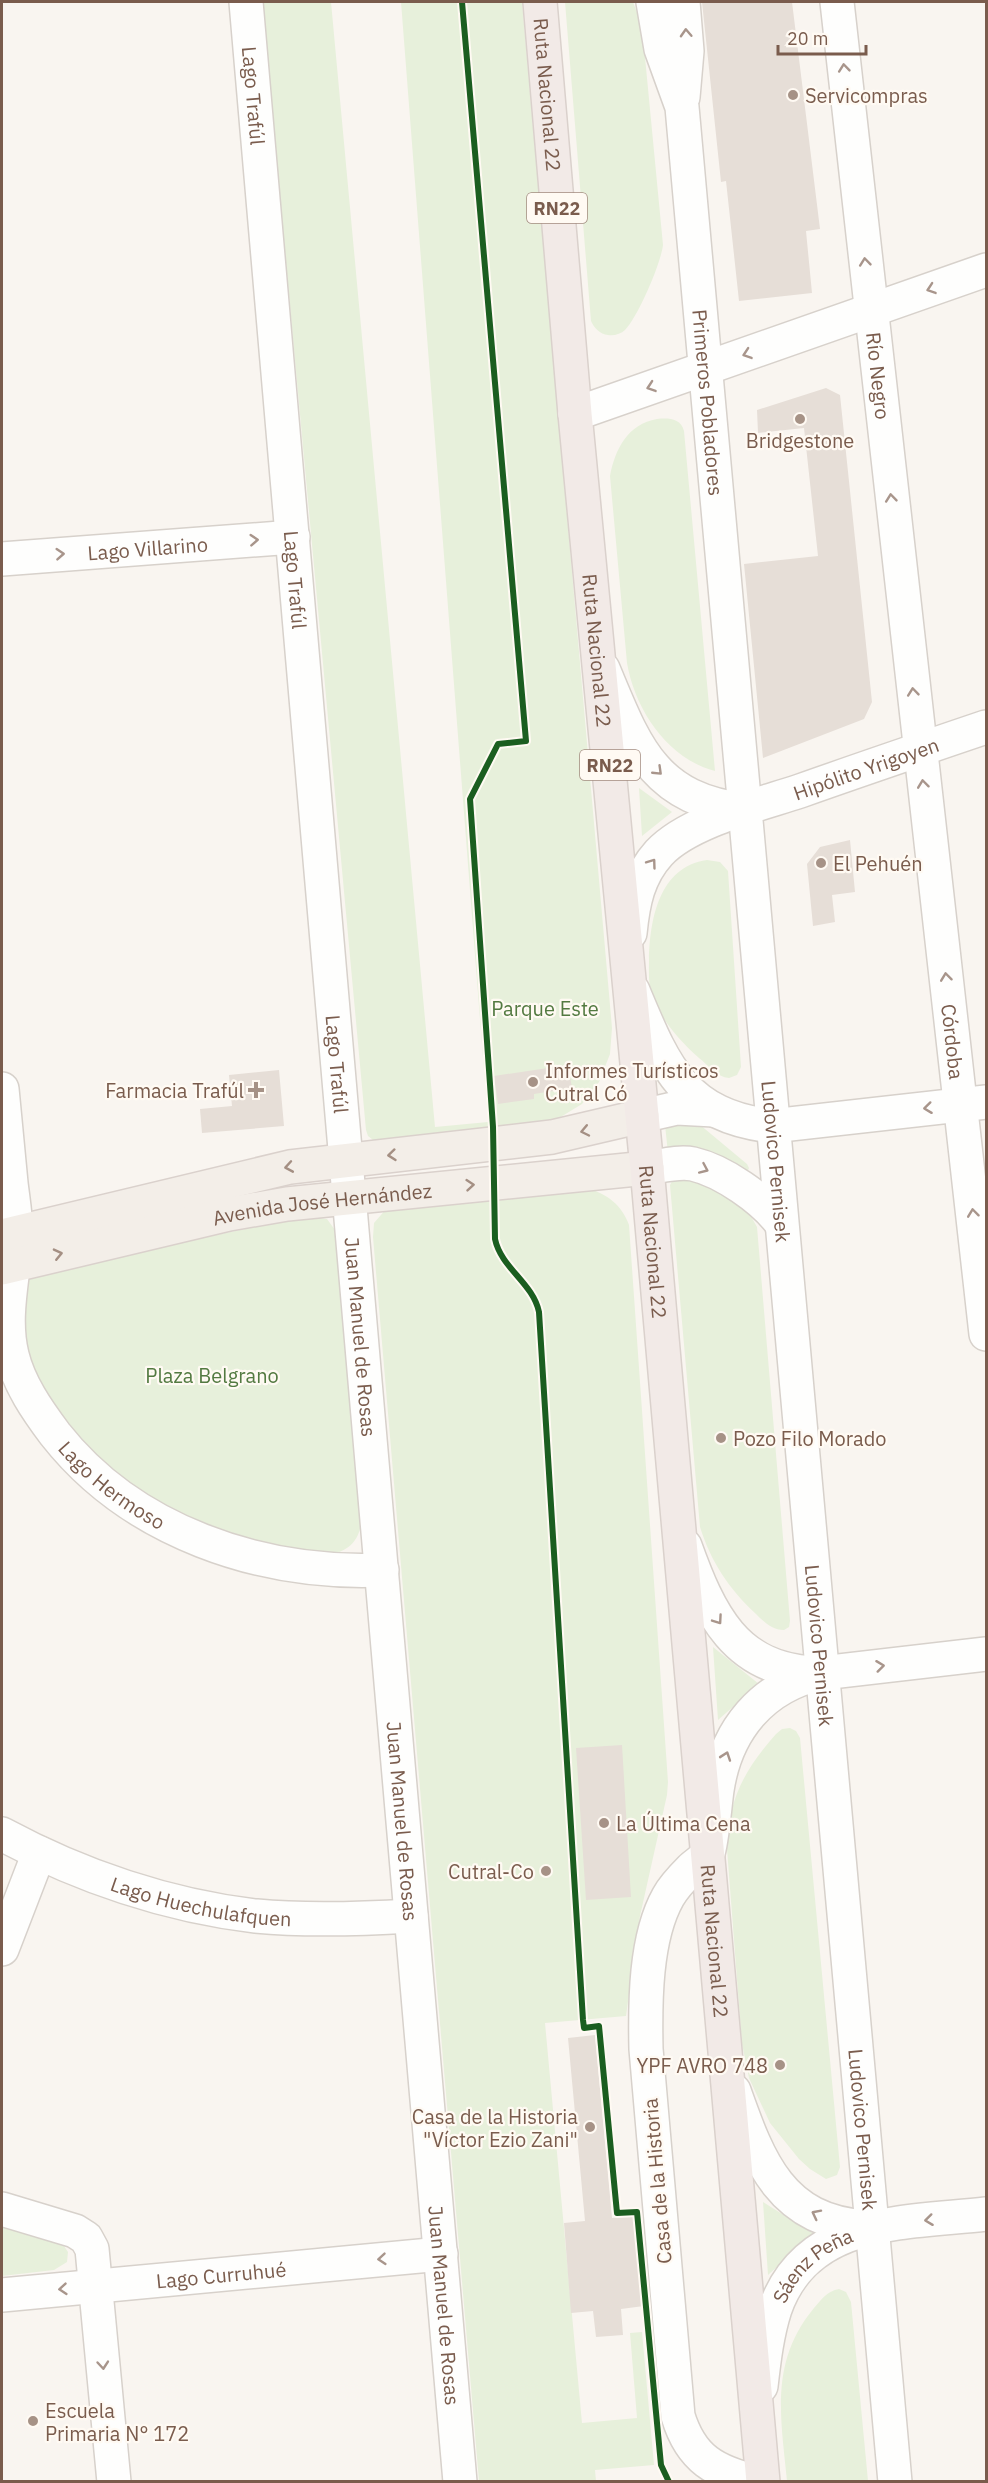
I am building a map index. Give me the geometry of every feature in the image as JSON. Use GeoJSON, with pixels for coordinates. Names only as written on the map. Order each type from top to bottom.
{"type":"FeatureCollection","features":[{"type":"Feature","properties":{"kind":"highway","name":"Ruta Nacional 22"},"geometry":{"type":"LineString","coordinates":[[540,2],[575,414],[601,665],[647,1168],[763,2481]]}},
{"type":"Feature","properties":{"kind":"main road","name":"Avenida José Hernández"},"geometry":{"type":"LineString","coordinates":[[8,1250],[262,1173],[346,1160],[552,1137],[642,1116]]}},
{"type":"Feature","properties":{"kind":"main road","name":"Avenida José Hernández"},"geometry":{"type":"LineString","coordinates":[[8,1250],[287,1204],[647,1168]]}},
{"type":"Feature","properties":{"kind":"street","name":"Lago Trafúl"},"geometry":{"type":"LineString","coordinates":[[246,2],[346,1160]]}},
{"type":"Feature","properties":{"kind":"street","name":"Primeros Pobladores"},"geometry":{"type":"LineString","coordinates":[[653,2],[661,49],[682,107],[745,810]]}},
{"type":"Feature","properties":{"kind":"street"},"geometry":{"type":"LineString","coordinates":[[682,107],[687,51],[683,2]]}},
{"type":"Feature","properties":{"kind":"street","name":"Río Negro"},"geometry":{"type":"LineString","coordinates":[[837,2],[919,750]]}},
{"type":"Feature","properties":{"kind":"street"},"geometry":{"type":"LineString","coordinates":[[575,414],[987,270]]}},
{"type":"Feature","properties":{"kind":"street","name":"Lago Villarino"},"geometry":{"type":"LineString","coordinates":[[2,559],[293,537]]}},
{"type":"Feature","properties":{"kind":"street","name":"Hipólito Yrigoyen"},"geometry":{"type":"LineString","coordinates":[[601,665],[630,734],[654,769],[675,786],[697,798],[721,807],[745,810]]}},
{"type":"Feature","properties":{"kind":"street","name":"Hipólito Yrigoyen"},"geometry":{"type":"LineString","coordinates":[[629,972],[636,893],[652,862],[678,837],[745,810],[987,726]]}},
{"type":"Feature","properties":{"kind":"street","name":"Córdoba"},"geometry":{"type":"LineString","coordinates":[[919,750],[973,1103],[987,1334]]}},
{"type":"Feature","properties":{"kind":"street","name":"Ludovico Pernisek"},"geometry":{"type":"LineString","coordinates":[[745,810],[895,2481]]}},
{"type":"Feature","properties":{"kind":"street"},"geometry":{"type":"LineString","coordinates":[[629,972],[665,1063],[682,1085],[714,1110]]}},
{"type":"Feature","properties":{"kind":"street","name":"Lago Hermoso"},"geometry":{"type":"LineString","coordinates":[[2,1100],[8,1250],[7,1357],[27,1393],[63,1443],[93,1474],[146,1512],[204,1541],[249,1557],[275,1563],[326,1570],[382,1570]]}},
{"type":"Feature","properties":{"kind":"street"},"geometry":{"type":"LineString","coordinates":[[642,1116],[677,1108],[714,1110],[749,1123],[772,1126],[973,1103]]}},
{"type":"Feature","properties":{"kind":"street","name":"Juan Manuel de Rosas"},"geometry":{"type":"LineString","coordinates":[[346,1160],[460,2481]]}},
{"type":"Feature","properties":{"kind":"street"},"geometry":{"type":"LineString","coordinates":[[647,1168],[681,1163],[704,1168],[750,1192],[765,1203],[781,1223]]}},
{"type":"Feature","properties":{"kind":"street"},"geometry":{"type":"LineString","coordinates":[[679,1528],[702,1593],[726,1631],[743,1647],[770,1663],[789,1670],[822,1673]]}},
{"type":"Feature","properties":{"kind":"street"},"geometry":{"type":"LineString","coordinates":[[707,1854],[720,1774],[726,1753],[736,1733],[750,1714],[773,1693],[799,1679],[822,1673],[987,1654]]}},
{"type":"Feature","properties":{"kind":"street","name":"Lago Huechulafquen"},"geometry":{"type":"LineString","coordinates":[[2,1834],[39,1853],[141,1892],[217,1911],[296,1919],[411,1916]]}},
{"type":"Feature","properties":{"kind":"street"},"geometry":{"type":"LineString","coordinates":[[2,1949],[39,1853]]}},
{"type":"Feature","properties":{"kind":"street","name":"Casa de la Historia"},"geometry":{"type":"LineString","coordinates":[[707,1854],[674,1887],[658,1920],[647,1989],[647,2068],[678,2416],[688,2440],[703,2459],[723,2472],[757,2481]]}},
{"type":"Feature","properties":{"kind":"street","name":"Sáenz Peña"},"geometry":{"type":"LineString","coordinates":[[726,2069],[753,2146],[766,2170],[784,2192],[810,2212],[830,2220],[848,2225],[872,2227]]}},
{"type":"Feature","properties":{"kind":"street"},"geometry":{"type":"LineString","coordinates":[[2,2209],[75,2231],[86,2238],[92,2249],[114,2481]]}},
{"type":"Feature","properties":{"kind":"street"},"geometry":{"type":"LineString","coordinates":[[872,2227],[987,2214]]}},
{"type":"Feature","properties":{"kind":"street","name":"Sáenz Peña"},"geometry":{"type":"LineString","coordinates":[[757,2412],[770,2329],[776,2307],[786,2287],[799,2269],[822,2247],[840,2237],[872,2227]]}},
{"type":"Feature","properties":{"kind":"street","name":"Lago Curruhué"},"geometry":{"type":"LineString","coordinates":[[2,2295],[441,2254]]}},
{"type":"Feature","properties":{"kind":"green space","name":"Parque Este"},"geometry":{"type":"Polygon","coordinates":[[[262,2],[331,2],[435,1127],[488,1122],[401,2],[522,2],[612,1028],[610,1054],[599,1082],[582,1104],[548,1123],[377,1143],[368,1136],[366,1130],[262,2]]]}},
{"type":"Feature","properties":{"kind":"green space"},"geometry":{"type":"Polygon","coordinates":[[[565,2],[633,2],[642,26],[663,245],[654,276],[636,314],[622,333],[615,335],[600,332],[591,321],[565,2]]]}},
{"type":"Feature","properties":{"kind":"green space"},"geometry":{"type":"Polygon","coordinates":[[[657,419],[677,421],[684,431],[715,771],[683,756],[656,730],[638,698],[627,663],[610,476],[615,456],[624,439],[638,426],[657,419]]]}},
{"type":"Feature","properties":{"kind":"green space"},"geometry":{"type":"Polygon","coordinates":[[[639,788],[672,812],[642,836],[639,788]]]}},
{"type":"Feature","properties":{"kind":"green space"},"geometry":{"type":"Polygon","coordinates":[[[707,860],[720,862],[728,871],[741,1067],[737,1075],[729,1078],[713,1070],[672,1030],[656,1005],[649,982],[652,928],[660,897],[678,873],[691,865],[707,860]]]}},
{"type":"Feature","properties":{"kind":"green space"},"geometry":{"type":"Polygon","coordinates":[[[699,1124],[747,1164],[749,1168],[747,1173],[668,1153],[665,1125],[699,1124]]]}},
{"type":"Feature","properties":{"kind":"green space"},"geometry":{"type":"Polygon","coordinates":[[[674,1178],[703,1179],[749,1213],[757,1227],[790,1621],[789,1627],[784,1630],[776,1629],[765,1623],[737,1595],[715,1563],[700,1527],[670,1185],[674,1178]]]}},
{"type":"Feature","properties":{"kind":"green space"},"geometry":{"type":"Polygon","coordinates":[[[587,1188],[613,1201],[629,1225],[668,1782],[640,1916],[626,2016],[545,2023],[582,2423],[637,2418],[630,2333],[642,2332],[654,2465],[595,2470],[596,2481],[479,2481],[373,1237],[374,1223],[387,1208],[587,1188]]]}},
{"type":"Feature","properties":{"kind":"green space","name":"Plaza Belgrano"},"geometry":{"type":"Polygon","coordinates":[[[308,1216],[327,1219],[335,1230],[361,1523],[358,1535],[351,1545],[330,1555],[281,1549],[223,1533],[173,1511],[124,1479],[76,1436],[56,1411],[40,1384],[29,1356],[25,1328],[24,1295],[27,1283],[46,1270],[308,1216]]]}},
{"type":"Feature","properties":{"kind":"green space"},"geometry":{"type":"Polygon","coordinates":[[[713,1647],[759,1684],[718,1720],[713,1647]]]}},
{"type":"Feature","properties":{"kind":"green space"},"geometry":{"type":"Polygon","coordinates":[[[790,1728],[796,1731],[800,1738],[840,2167],[837,2175],[826,2179],[799,2159],[770,2123],[749,2078],[742,2044],[727,1849],[728,1831],[735,1801],[747,1773],[776,1734],[782,1729],[790,1728]]]}},
{"type":"Feature","properties":{"kind":"green space"},"geometry":{"type":"Polygon","coordinates":[[[763,2202],[814,2234],[768,2275],[763,2202]]]}},
{"type":"Feature","properties":{"kind":"green space"},"geometry":{"type":"Polygon","coordinates":[[[2,2225],[64,2246],[68,2252],[67,2262],[54,2270],[2,2276],[2,2225]]]}},
{"type":"Feature","properties":{"kind":"green space"},"geometry":{"type":"Polygon","coordinates":[[[839,2289],[846,2292],[851,2302],[868,2481],[787,2481],[781,2413],[784,2370],[790,2349],[800,2328],[822,2299],[839,2289]]]}},
{"type":"Feature","properties":{"kind":"building"},"geometry":{"type":"Polygon","coordinates":[[[702,2],[792,2],[820,229],[806,231],[812,293],[739,301],[726,181],[721,182],[702,2]]]}},
{"type":"Feature","properties":{"kind":"building"},"geometry":{"type":"Polygon","coordinates":[[[826,388],[840,395],[872,702],[864,719],[763,758],[744,564],[818,556],[804,428],[758,433],[757,410],[826,388]]]}},
{"type":"Feature","properties":{"kind":"building"},"geometry":{"type":"Polygon","coordinates":[[[850,840],[855,892],[832,895],[835,922],[813,926],[807,864],[820,847],[850,840]]]}},
{"type":"Feature","properties":{"kind":"building","name":"Informes Turísticos Cutral Có"},"geometry":{"type":"Polygon","coordinates":[[[568,1065],[572,1088],[534,1094],[534,1099],[498,1104],[494,1076],[568,1065]]]}},
{"type":"Feature","properties":{"kind":"building","name":"Farmacia Trafúl"},"geometry":{"type":"Polygon","coordinates":[[[279,1070],[284,1126],[202,1133],[200,1109],[232,1106],[229,1075],[279,1070]]]}},
{"type":"Feature","properties":{"kind":"building","name":"La Última Cena"},"geometry":{"type":"Polygon","coordinates":[[[622,1745],[631,1897],[586,1900],[576,1748],[622,1745]]]}},
{"type":"Feature","properties":{"kind":"building","name":"Casa de la Historia \"Víctor Ezio Zani\""},"geometry":{"type":"Polygon","coordinates":[[[595,2035],[612,2218],[635,2216],[644,2306],[621,2309],[623,2335],[596,2337],[593,2311],[571,2313],[564,2223],[585,2221],[568,2038],[595,2035]]]}},
{"type":"Feature","properties":{"kind":"cycle path"},"geometry":{"type":"LineString","coordinates":[[462,2],[526,741],[498,744],[470,799],[493,1127],[495,1239],[504,1259],[530,1292],[539,1312],[583,2020],[584,2028],[599,2026],[617,2213],[637,2212],[661,2465],[669,2482]]}},
{"type":"Feature","properties":{"kind":"place","name":"Servicompras"},"geometry":{"type":"Point","coordinates":[793,95]}},
{"type":"Feature","properties":{"kind":"place","name":"Bridgestone"},"geometry":{"type":"Point","coordinates":[800,419]}},
{"type":"Feature","properties":{"kind":"place","name":"El Pehuén"},"geometry":{"type":"Point","coordinates":[821,863]}},
{"type":"Feature","properties":{"kind":"place","name":"Informes Turísticos Cutral Có"},"geometry":{"type":"Point","coordinates":[533,1082]}},
{"type":"Feature","properties":{"kind":"place","name":"Farmacia Trafúl"},"geometry":{"type":"Point","coordinates":[256,1090]}},
{"type":"Feature","properties":{"kind":"place","name":"Pozo Filo Morado"},"geometry":{"type":"Point","coordinates":[721,1438]}},
{"type":"Feature","properties":{"kind":"place","name":"La Última Cena"},"geometry":{"type":"Point","coordinates":[604,1823]}},
{"type":"Feature","properties":{"kind":"place","name":"Cutral-Co"},"geometry":{"type":"Point","coordinates":[546,1871]}},
{"type":"Feature","properties":{"kind":"place","name":"YPF AVRO 748"},"geometry":{"type":"Point","coordinates":[780,2065]}},
{"type":"Feature","properties":{"kind":"place","name":"Casa de la Historia \"Víctor Ezio Zani\""},"geometry":{"type":"Point","coordinates":[590,2127]}},
{"type":"Feature","properties":{"kind":"place","name":"Escuela Primaria N° 172"},"geometry":{"type":"Point","coordinates":[33,2421]}}]}
